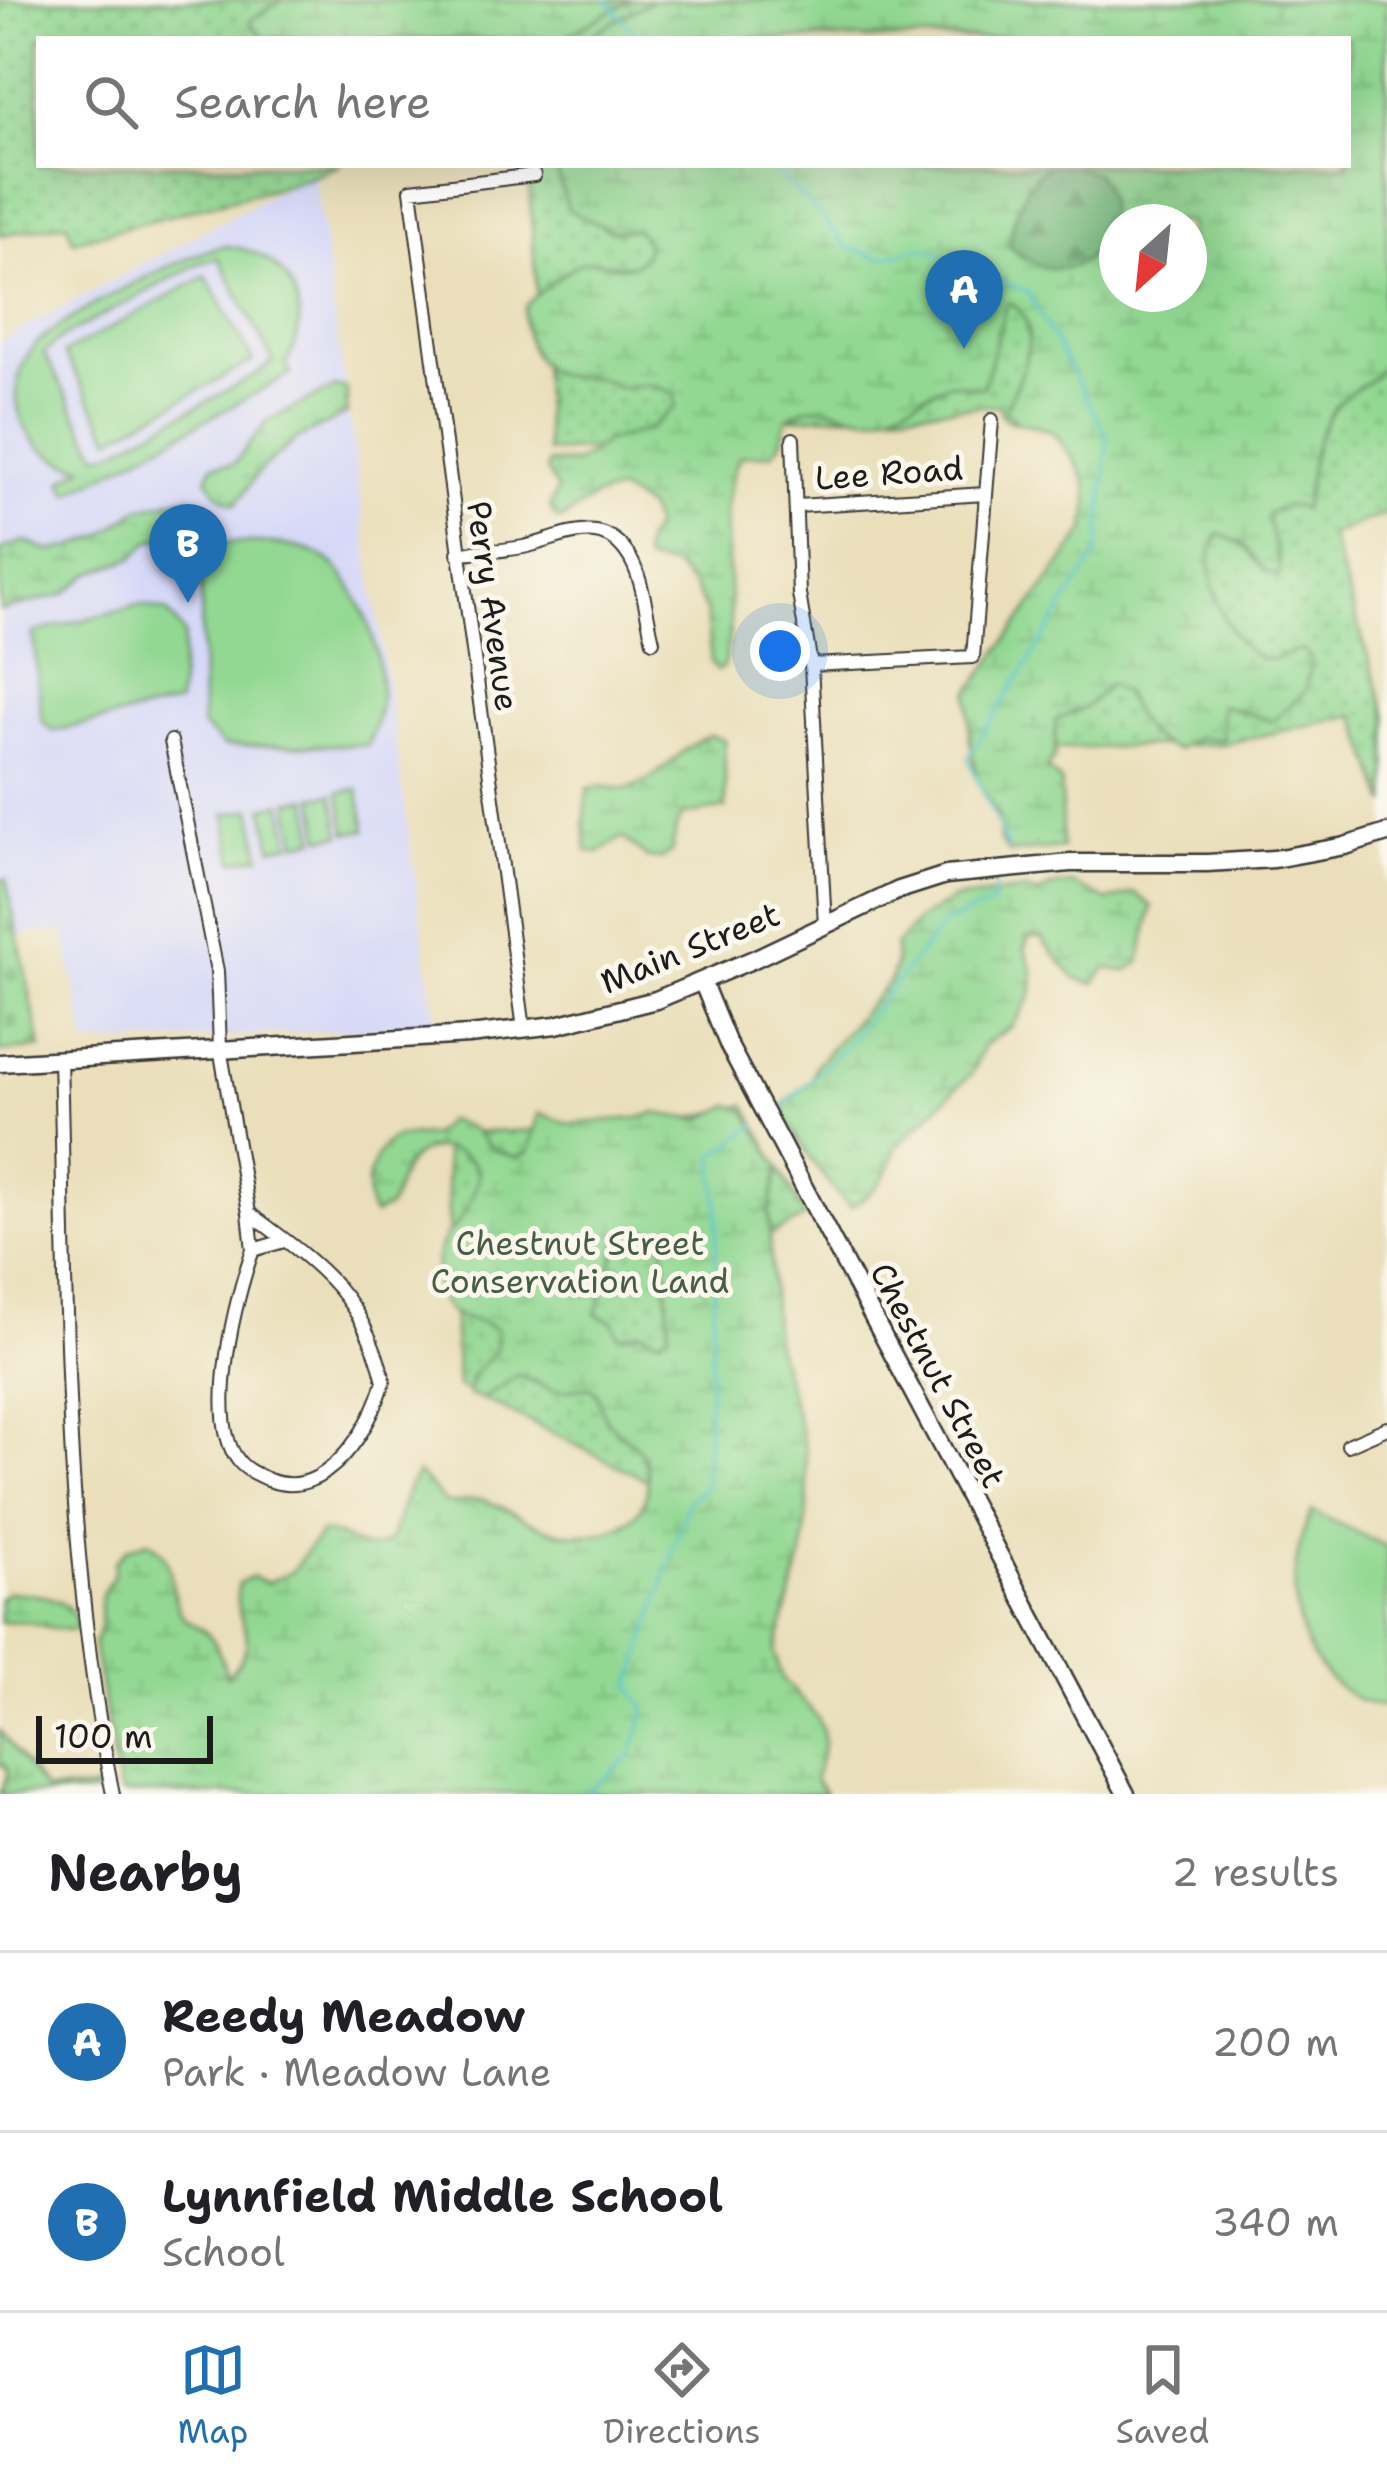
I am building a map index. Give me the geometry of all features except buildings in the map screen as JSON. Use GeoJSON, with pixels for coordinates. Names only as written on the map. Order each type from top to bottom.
{"type":"FeatureCollection","features":[{"type":"Feature","properties":{"kind":"street","name":"Perry Avenue"},"geometry":{"type":"LineString","coordinates":[[524,1030],[411,190],[534,175]]}},
{"type":"Feature","properties":{"kind":"street"},"geometry":{"type":"LineString","coordinates":[[811,665],[973,657],[992,420]]}},
{"type":"Feature","properties":{"kind":"street"},"geometry":{"type":"LineString","coordinates":[[793,440],[799,595],[811,665],[825,925]]}},
{"type":"Feature","properties":{"kind":"street","name":"Lee Road"},"geometry":{"type":"LineString","coordinates":[[797,506],[985,494]]}},
{"type":"Feature","properties":{"kind":"street"},"geometry":{"type":"LineString","coordinates":[[458,553],[528,546],[575,531],[604,534],[627,553],[653,641]]}},
{"type":"Feature","properties":{"kind":"street"},"geometry":{"type":"LineString","coordinates":[[171,741],[218,971],[220,1048],[253,1250],[226,1345],[225,1400],[231,1447],[252,1472],[276,1483],[300,1483],[334,1465],[358,1438],[384,1381],[358,1312],[337,1282],[249,1213]]}},
{"type":"Feature","properties":{"kind":"street","name":"Main Street"},"geometry":{"type":"LineString","coordinates":[[0,1063],[524,1030],[602,1016],[702,981],[899,890],[976,869],[1274,859],[1387,833]]}},
{"type":"Feature","properties":{"kind":"street","name":"Chestnut Street"},"geometry":{"type":"LineString","coordinates":[[702,981],[728,1044],[1126,1794]]}},
{"type":"Feature","properties":{"kind":"street"},"geometry":{"type":"LineString","coordinates":[[60,1059],[71,1467],[82,1604],[113,1794]]}},
{"type":"Feature","properties":{"kind":"street"},"geometry":{"type":"LineString","coordinates":[[253,1250],[284,1241]]}},
{"type":"Feature","properties":{"kind":"street"},"geometry":{"type":"LineString","coordinates":[[1348,1445],[1387,1428]]}},
{"type":"Feature","properties":{"kind":"shaded area"},"geometry":{"type":"Polygon","coordinates":[[[314,175],[436,1024],[87,1045],[64,931],[18,934],[6,880],[0,880],[0,341],[314,175]]]}},
{"type":"Feature","properties":{"kind":"green space"},"geometry":{"type":"Polygon","coordinates":[[[0,0],[1387,0],[1387,248],[1374,267],[1387,294],[1387,513],[1330,535],[1387,717],[1387,804],[1355,715],[1223,744],[976,751],[1075,580],[1106,427],[1009,421],[999,405],[777,419],[760,439],[547,452],[528,168],[1351,168],[1351,36],[36,36],[36,168],[333,168],[293,183],[73,241],[67,223],[0,235],[0,0]]]}},
{"type":"Feature","properties":{"kind":"green space"},"geometry":{"type":"Polygon","coordinates":[[[283,0],[631,0],[565,36],[262,36],[251,20],[283,0]]]}},
{"type":"Feature","properties":{"kind":"green space"},"geometry":{"type":"Polygon","coordinates":[[[652,0],[1387,0],[1385,358],[1375,375],[1345,396],[1326,422],[1313,455],[1303,508],[1285,506],[1268,514],[1279,577],[1265,571],[1243,544],[1219,534],[1211,563],[1218,601],[1235,636],[1264,659],[1303,650],[1311,658],[1306,691],[1272,721],[1220,705],[1223,739],[1196,738],[1177,750],[1150,735],[1123,692],[1109,684],[1086,707],[1056,720],[1055,755],[1047,769],[1061,782],[1062,848],[1009,853],[1000,841],[999,818],[977,780],[969,693],[1085,531],[1088,507],[1085,479],[1056,435],[1016,421],[1005,411],[1029,341],[1028,327],[1012,303],[1006,305],[983,387],[947,384],[868,417],[809,408],[787,419],[772,454],[740,456],[727,508],[729,641],[723,667],[717,671],[711,662],[706,611],[695,589],[675,567],[643,557],[654,527],[647,508],[619,491],[595,497],[561,520],[550,507],[557,490],[546,469],[548,463],[576,463],[607,441],[648,430],[676,406],[674,394],[653,385],[617,388],[602,380],[546,369],[526,335],[525,307],[576,265],[633,265],[648,245],[636,229],[611,231],[568,209],[552,168],[1044,168],[1026,189],[1009,246],[1033,263],[1055,269],[1075,266],[1099,244],[1099,312],[1207,312],[1207,204],[1107,204],[1097,174],[1080,168],[1351,168],[1351,36],[589,36],[652,0]]]}},
{"type":"Feature","properties":{"kind":"green space"},"geometry":{"type":"Polygon","coordinates":[[[1044,168],[1084,168],[1102,178],[1108,191],[1110,204],[1099,204],[1099,241],[1072,269],[1037,268],[1009,246],[1017,212],[1032,180],[1044,168]]]}},
{"type":"Feature","properties":{"kind":"green space"},"geometry":{"type":"Polygon","coordinates":[[[226,246],[247,250],[266,259],[291,287],[299,324],[286,364],[291,374],[69,494],[62,481],[84,467],[42,449],[21,417],[17,387],[26,358],[44,337],[93,305],[226,246]],[[219,258],[200,263],[61,338],[44,353],[98,455],[116,450],[256,375],[273,361],[219,258]]]}},
{"type":"Feature","properties":{"kind":"green space"},"geometry":{"type":"Polygon","coordinates":[[[206,276],[253,361],[111,438],[64,353],[206,276]]]}},
{"type":"Feature","properties":{"kind":"green space"},"geometry":{"type":"Polygon","coordinates":[[[336,387],[347,389],[347,414],[295,440],[261,469],[236,504],[220,495],[207,478],[213,465],[234,464],[267,421],[336,387]]]}},
{"type":"Feature","properties":{"kind":"green space"},"geometry":{"type":"Polygon","coordinates":[[[187,497],[201,501],[206,510],[191,527],[149,542],[133,558],[89,574],[65,594],[0,611],[0,550],[25,541],[49,551],[73,547],[105,534],[140,508],[187,497]]]}},
{"type":"Feature","properties":{"kind":"green space"},"geometry":{"type":"Polygon","coordinates":[[[228,543],[303,549],[330,561],[344,577],[367,619],[379,667],[379,708],[368,745],[224,746],[202,726],[201,555],[228,543]]]}},
{"type":"Feature","properties":{"kind":"green space"},"geometry":{"type":"Polygon","coordinates":[[[139,605],[167,611],[184,634],[178,704],[53,731],[42,721],[33,633],[139,605]]]}},
{"type":"Feature","properties":{"kind":"green space"},"geometry":{"type":"Polygon","coordinates":[[[710,735],[724,740],[726,808],[683,815],[672,851],[662,859],[648,858],[622,837],[599,853],[587,851],[588,788],[636,786],[710,735]]]}},
{"type":"Feature","properties":{"kind":"green space"},"geometry":{"type":"Polygon","coordinates":[[[358,789],[366,830],[347,833],[339,792],[358,789]]]}},
{"type":"Feature","properties":{"kind":"green space"},"geometry":{"type":"Polygon","coordinates":[[[333,794],[341,835],[322,838],[314,797],[333,794]]]}},
{"type":"Feature","properties":{"kind":"green space"},"geometry":{"type":"Polygon","coordinates":[[[308,798],[316,839],[297,843],[289,802],[308,798]]]}},
{"type":"Feature","properties":{"kind":"green space"},"geometry":{"type":"Polygon","coordinates":[[[282,803],[291,844],[272,848],[264,807],[282,803]]]}},
{"type":"Feature","properties":{"kind":"green space"},"geometry":{"type":"Polygon","coordinates":[[[252,809],[261,856],[234,861],[226,814],[252,809]]]}},
{"type":"Feature","properties":{"kind":"green space"},"geometry":{"type":"Polygon","coordinates":[[[6,879],[41,1048],[0,1052],[0,880],[6,879]]]}},
{"type":"Feature","properties":{"kind":"green space"},"geometry":{"type":"Polygon","coordinates":[[[1072,884],[1108,901],[1135,893],[1152,906],[1140,962],[1126,971],[1106,968],[1094,984],[1075,978],[1040,937],[1028,938],[1025,949],[1033,988],[1012,1026],[984,1045],[972,1073],[895,1148],[880,1183],[850,1207],[800,1143],[784,1104],[812,1080],[816,1065],[890,981],[895,946],[919,919],[954,899],[1028,890],[1037,895],[1050,887],[1072,884]]]}},
{"type":"Feature","properties":{"kind":"green space"},"geometry":{"type":"Polygon","coordinates":[[[731,1105],[747,1112],[779,1167],[769,1213],[774,1337],[805,1447],[808,1508],[802,1558],[775,1652],[782,1678],[823,1730],[814,1780],[825,1794],[120,1794],[93,1643],[100,1628],[101,1598],[115,1562],[128,1548],[149,1541],[164,1555],[181,1613],[211,1638],[227,1676],[247,1639],[237,1598],[239,1583],[252,1577],[266,1583],[290,1573],[321,1533],[369,1548],[390,1541],[408,1487],[418,1473],[446,1503],[483,1500],[542,1527],[569,1533],[604,1532],[620,1526],[643,1504],[647,1487],[643,1458],[606,1419],[590,1387],[555,1391],[518,1375],[482,1399],[468,1395],[471,1377],[496,1350],[496,1330],[446,1308],[436,1273],[441,1245],[468,1205],[479,1171],[452,1151],[421,1153],[404,1169],[389,1207],[373,1215],[368,1186],[384,1147],[400,1137],[432,1135],[447,1120],[471,1128],[491,1148],[517,1158],[529,1151],[539,1113],[570,1124],[656,1113],[700,1120],[731,1105]],[[648,1229],[626,1233],[619,1241],[596,1314],[613,1321],[619,1336],[642,1331],[659,1339],[669,1332],[664,1245],[648,1229]]]}},
{"type":"Feature","properties":{"kind":"green space","name":"Chestnut Street Conservation Land"},"geometry":{"type":"Polygon","coordinates":[[[746,1105],[805,1217],[711,1266],[699,1506],[457,1386],[444,1134],[658,1125],[746,1105]]]}},
{"type":"Feature","properties":{"kind":"green space"},"geometry":{"type":"Polygon","coordinates":[[[1312,1511],[1387,1547],[1387,1705],[1365,1703],[1344,1691],[1325,1674],[1301,1632],[1296,1608],[1297,1558],[1312,1511]]]}},
{"type":"Feature","properties":{"kind":"green space"},"geometry":{"type":"Polygon","coordinates":[[[8,1592],[58,1601],[73,1614],[78,1624],[75,1630],[20,1621],[0,1623],[0,1598],[8,1592]]]}},
{"type":"Feature","properties":{"kind":"green space"},"geometry":{"type":"Polygon","coordinates":[[[0,1731],[45,1791],[103,1789],[107,1794],[0,1794],[8,1773],[0,1765],[0,1731]]]}},
{"type":"Feature","properties":{"kind":"waterway"},"geometry":{"type":"LineString","coordinates":[[607,0],[637,36]]}},
{"type":"Feature","properties":{"kind":"waterway"},"geometry":{"type":"LineString","coordinates":[[771,168],[847,247],[881,258],[923,247],[1028,292],[1108,437],[1099,551],[968,758],[1008,848]]}},
{"type":"Feature","properties":{"kind":"waterway"},"geometry":{"type":"LineString","coordinates":[[777,1113],[848,1043],[943,924],[992,904],[995,885]]}},
{"type":"Feature","properties":{"kind":"waterway"},"geometry":{"type":"LineString","coordinates":[[586,1794],[631,1756],[646,1710],[631,1687],[688,1501],[705,1487],[718,1208],[714,1156],[756,1125]]}},
{"type":"Feature","properties":{"kind":"place","name":"Reedy Meadow"},"geometry":{"type":"Point","coordinates":[964,349]}},
{"type":"Feature","properties":{"kind":"place","name":"Lynnfield Middle School"},"geometry":{"type":"Point","coordinates":[188,603]}}]}
